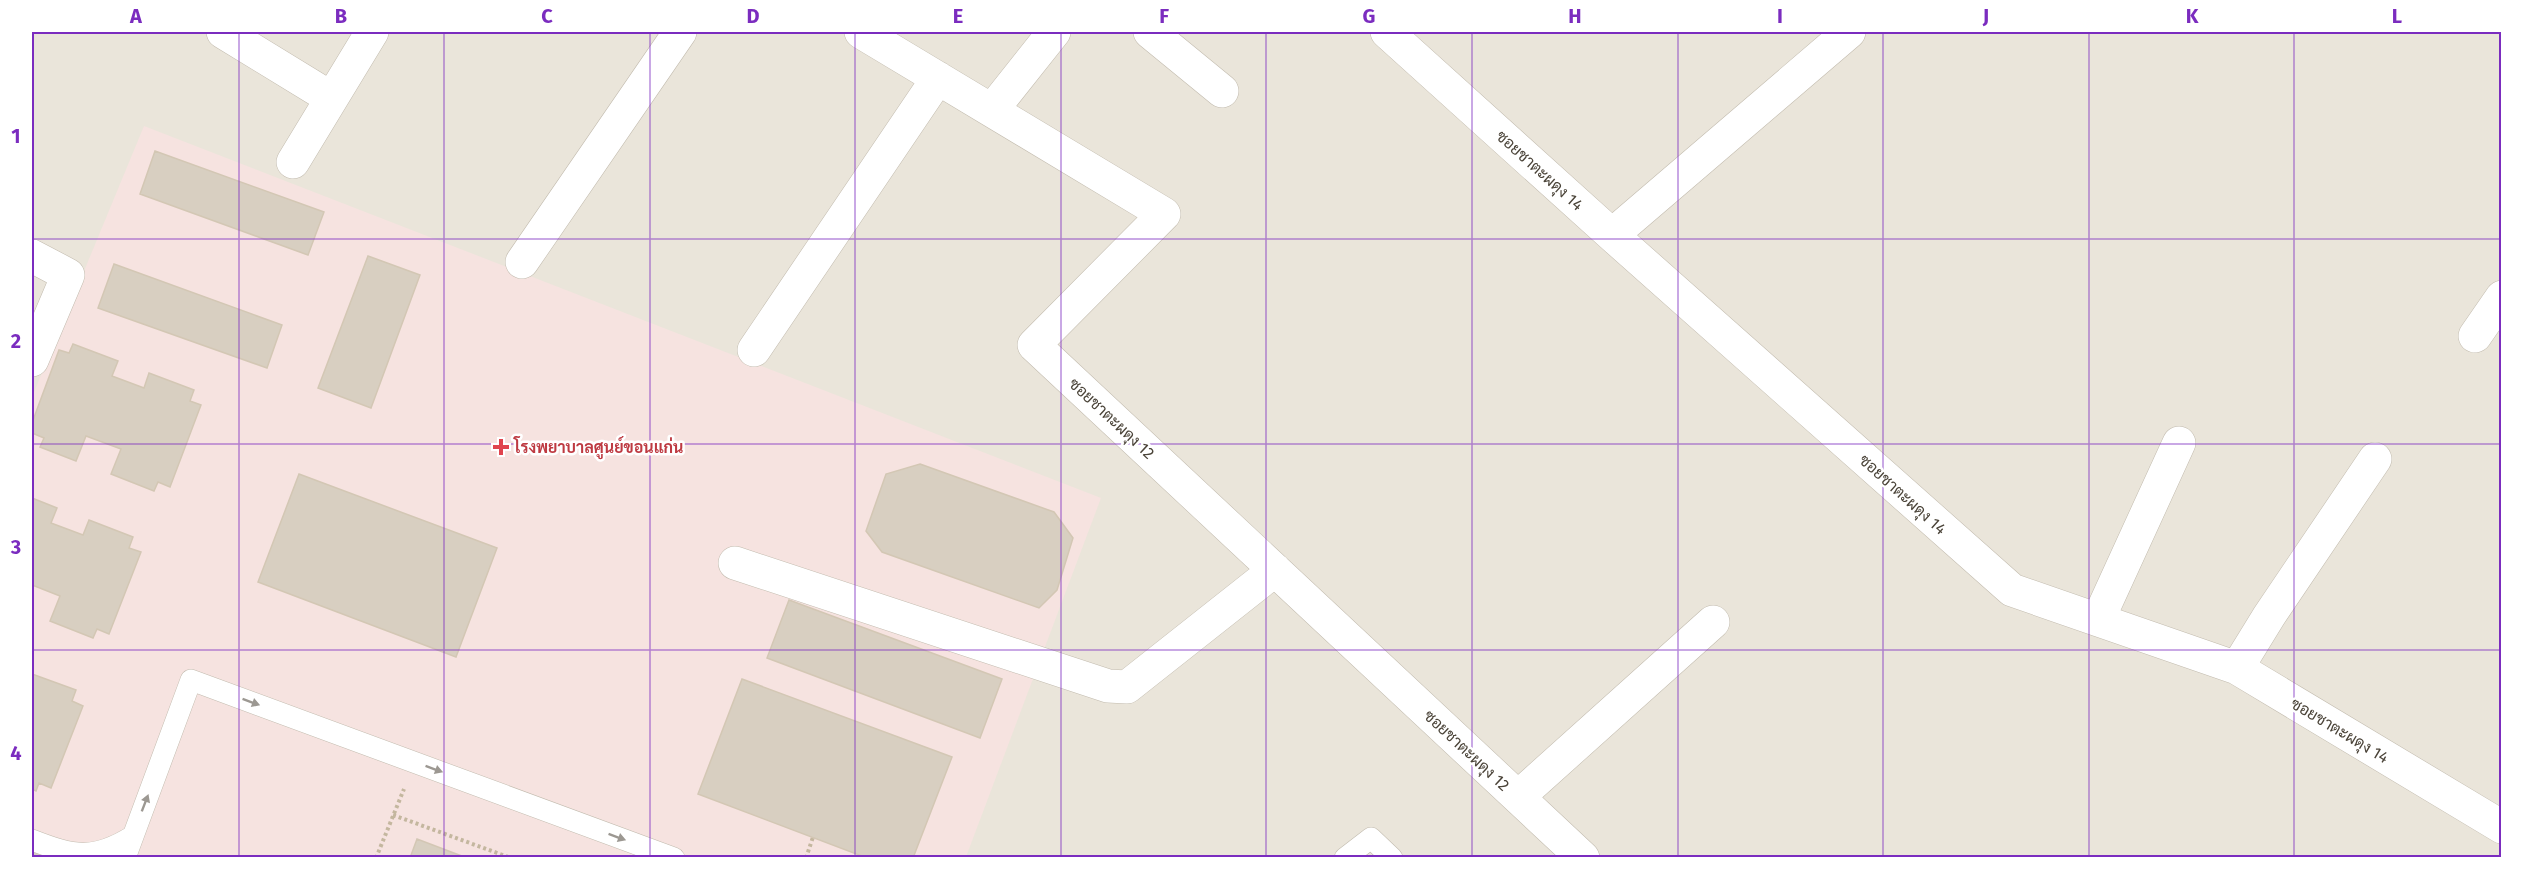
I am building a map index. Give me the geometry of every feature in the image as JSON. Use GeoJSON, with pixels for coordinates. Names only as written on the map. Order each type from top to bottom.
{"type":"FeatureCollection","features":[{"type":"Feature","properties":{"kind":"street"},"geometry":{"type":"LineString","coordinates":[[223,32],[331,98]]}},
{"type":"Feature","properties":{"kind":"street"},"geometry":{"type":"LineString","coordinates":[[293,162],[372,32]]}},
{"type":"Feature","properties":{"kind":"street"},"geometry":{"type":"LineString","coordinates":[[522,262],[680,32]]}},
{"type":"Feature","properties":{"kind":"street","name":"ซอยชาตะผดุง 12"},"geometry":{"type":"LineString","coordinates":[[861,32],[1164,214],[1034,345],[1583,858]]}},
{"type":"Feature","properties":{"kind":"street"},"geometry":{"type":"LineString","coordinates":[[992,110],[1054,32]]}},
{"type":"Feature","properties":{"kind":"street"},"geometry":{"type":"LineString","coordinates":[[1150,32],[1222,91]]}},
{"type":"Feature","properties":{"kind":"street","name":"ซอยชาตะผดุง 14"},"geometry":{"type":"LineString","coordinates":[[1387,32],[2012,590],[2237,668],[2502,827]]}},
{"type":"Feature","properties":{"kind":"street"},"geometry":{"type":"LineString","coordinates":[[1612,235],[1849,32]]}},
{"type":"Feature","properties":{"kind":"street"},"geometry":{"type":"LineString","coordinates":[[754,350],[938,78]]}},
{"type":"Feature","properties":{"kind":"street"},"geometry":{"type":"LineString","coordinates":[[32,256],[68,275],[32,360]]}},
{"type":"Feature","properties":{"kind":"street"},"geometry":{"type":"LineString","coordinates":[[2475,336],[2502,297]]}},
{"type":"Feature","properties":{"kind":"street"},"geometry":{"type":"LineString","coordinates":[[2098,620],[2179,443]]}},
{"type":"Feature","properties":{"kind":"street"},"geometry":{"type":"LineString","coordinates":[[2237,668],[2269,616],[2375,459]]}},
{"type":"Feature","properties":{"kind":"street"},"geometry":{"type":"LineString","coordinates":[[735,563],[1108,686],[1127,687],[1275,570]]}},
{"type":"Feature","properties":{"kind":"street"},"geometry":{"type":"LineString","coordinates":[[1518,797],[1713,622]]}},
{"type":"Feature","properties":{"kind":"lane"},"geometry":{"type":"LineString","coordinates":[[125,858],[192,680],[674,858]]}},
{"type":"Feature","properties":{"kind":"lane"},"geometry":{"type":"LineString","coordinates":[[32,840],[66,853],[90,854],[110,850],[133,836]]}},
{"type":"Feature","properties":{"kind":"lane"},"geometry":{"type":"LineString","coordinates":[[1345,858],[1371,838],[1392,858]]}},
{"type":"Feature","properties":{"kind":"path"},"geometry":{"type":"LineString","coordinates":[[376,858],[414,762]]}},
{"type":"Feature","properties":{"kind":"path"},"geometry":{"type":"LineString","coordinates":[[393,815],[511,858]]}},
{"type":"Feature","properties":{"kind":"path"},"geometry":{"type":"LineString","coordinates":[[806,858],[813,837]]}},
{"type":"Feature","properties":{"kind":"shaded area"},"geometry":{"type":"Polygon","coordinates":[[[32,32],[2501,32],[2501,857],[32,857],[32,32]]]}},
{"type":"Feature","properties":{"kind":"shaded area","name":"โรงพยาบาลศูนย์ขอนแก่น"},"geometry":{"type":"Polygon","coordinates":[[[144,126],[1101,498],[966,857],[32,858],[32,397],[144,126]]]}},
{"type":"Feature","properties":{"kind":"building"},"geometry":{"type":"Polygon","coordinates":[[[155,151],[324,212],[308,255],[140,194],[155,151]]]}},
{"type":"Feature","properties":{"kind":"building"},"geometry":{"type":"Polygon","coordinates":[[[368,256],[420,275],[371,408],[318,388],[368,256]]]}},
{"type":"Feature","properties":{"kind":"building"},"geometry":{"type":"Polygon","coordinates":[[[114,264],[282,325],[267,368],[98,308],[114,264]]]}},
{"type":"Feature","properties":{"kind":"building"},"geometry":{"type":"Polygon","coordinates":[[[73,344],[118,361],[112,376],[144,388],[149,373],[194,390],[190,401],[201,405],[170,487],[158,482],[154,491],[111,474],[121,449],[86,436],[76,461],[40,447],[44,438],[32,433],[32,423],[59,350],[69,353],[73,344]]]}},
{"type":"Feature","properties":{"kind":"building"},"geometry":{"type":"Polygon","coordinates":[[[920,464],[1054,512],[1073,538],[1057,590],[1039,608],[882,552],[866,531],[886,474],[920,464]]]}},
{"type":"Feature","properties":{"kind":"building"},"geometry":{"type":"Polygon","coordinates":[[[299,474],[497,548],[456,657],[258,582],[299,474]]]}},
{"type":"Feature","properties":{"kind":"building"},"geometry":{"type":"Polygon","coordinates":[[[32,498],[57,508],[51,523],[83,535],[89,520],[133,537],[129,548],[141,552],[109,634],[97,629],[93,638],[50,621],[60,596],[32,585],[32,498]]]}},
{"type":"Feature","properties":{"kind":"building"},"geometry":{"type":"Polygon","coordinates":[[[789,600],[1002,679],[980,738],[767,658],[789,600]]]}},
{"type":"Feature","properties":{"kind":"building"},"geometry":{"type":"Polygon","coordinates":[[[32,674],[76,690],[72,701],[83,706],[51,788],[39,783],[36,791],[32,789],[32,674]]]}},
{"type":"Feature","properties":{"kind":"building"},"geometry":{"type":"Polygon","coordinates":[[[742,679],[952,757],[913,858],[867,858],[698,794],[742,679]]]}},
{"type":"Feature","properties":{"kind":"building"},"geometry":{"type":"Polygon","coordinates":[[[417,839],[467,858],[410,858],[417,839]]]}},
{"type":"Feature","properties":{"kind":"building"},"geometry":{"type":"Polygon","coordinates":[[[32,848],[57,858],[32,858],[32,848]]]}},
{"type":"Feature","properties":{"kind":"place","name":"โรงพยาบาลศูนย์ขอนแก่น"},"geometry":{"type":"Point","coordinates":[501,447]}}]}
